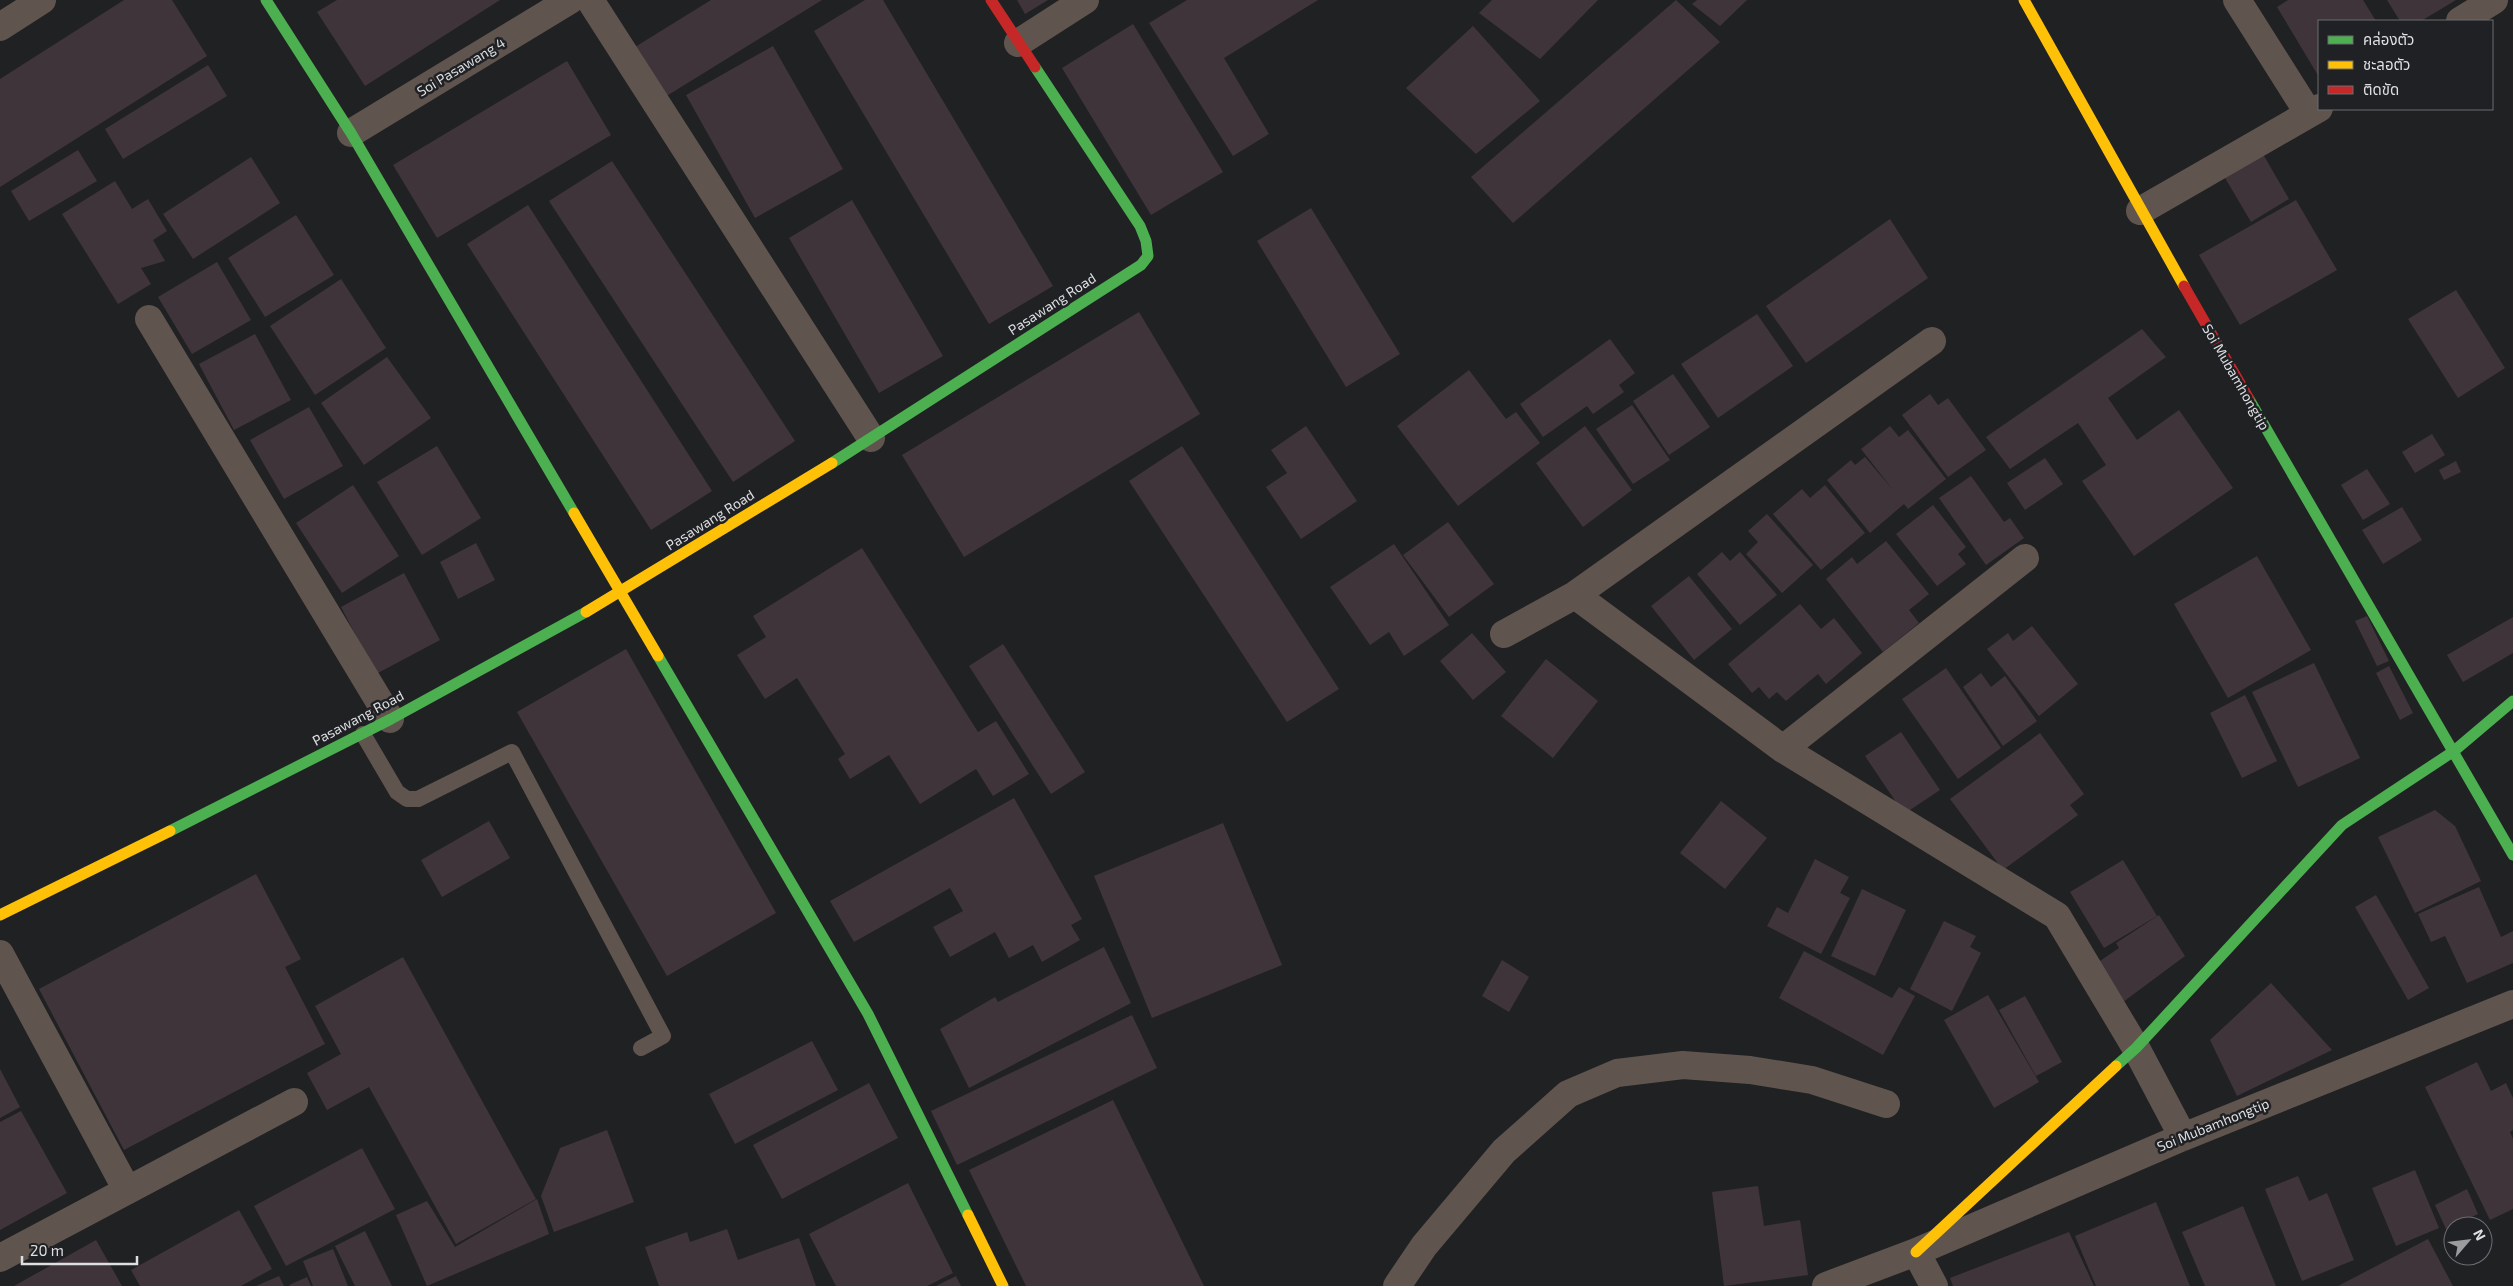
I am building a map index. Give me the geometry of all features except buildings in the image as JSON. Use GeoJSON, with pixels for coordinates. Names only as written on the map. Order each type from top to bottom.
{"type":"FeatureCollection","features":[{"type":"Feature","properties":{"kind":"street"},"geometry":{"type":"LineString","coordinates":[[0,27],[42,0]]}},
{"type":"Feature","properties":{"kind":"street"},"geometry":{"type":"LineString","coordinates":[[266,0],[352,133],[868,1014],[1003,1286]]}},
{"type":"Feature","properties":{"kind":"street","name":"Soi Pasawang 4"},"geometry":{"type":"LineString","coordinates":[[352,133],[570,0]]}},
{"type":"Feature","properties":{"kind":"street"},"geometry":{"type":"LineString","coordinates":[[590,0],[871,438]]}},
{"type":"Feature","properties":{"kind":"street","name":"Pasawang Road"},"geometry":{"type":"LineString","coordinates":[[0,916],[363,734],[621,592],[871,438],[1141,265],[1148,256],[1146,241],[1140,226],[991,0]]}},
{"type":"Feature","properties":{"kind":"street"},"geometry":{"type":"LineString","coordinates":[[1018,42],[1084,0]]}},
{"type":"Feature","properties":{"kind":"street","name":"Soi Mubamhongtip"},"geometry":{"type":"LineString","coordinates":[[2024,0],[2140,211],[2513,855]]}},
{"type":"Feature","properties":{"kind":"street"},"geometry":{"type":"LineString","coordinates":[[2140,211],[2314,111],[2237,0]]}},
{"type":"Feature","properties":{"kind":"street"},"geometry":{"type":"LineString","coordinates":[[2462,20],[2494,0]]}},
{"type":"Feature","properties":{"kind":"street"},"geometry":{"type":"LineString","coordinates":[[149,319],[390,719]]}},
{"type":"Feature","properties":{"kind":"street"},"geometry":{"type":"LineString","coordinates":[[1504,634],[1575,595],[1932,341]]}},
{"type":"Feature","properties":{"kind":"street"},"geometry":{"type":"LineString","coordinates":[[1783,749],[2025,558]]}},
{"type":"Feature","properties":{"kind":"street"},"geometry":{"type":"LineString","coordinates":[[1575,595],[1783,749],[2057,916],[2136,1048],[2183,1137]]}},
{"type":"Feature","properties":{"kind":"street"},"geometry":{"type":"LineString","coordinates":[[1934,1286],[1916,1252],[2136,1048],[2342,825],[2454,751],[2513,701]]}},
{"type":"Feature","properties":{"kind":"street"},"geometry":{"type":"LineString","coordinates":[[0,954],[127,1190]]}},
{"type":"Feature","properties":{"kind":"street","name":"Soi Mubamhongtip"},"geometry":{"type":"LineString","coordinates":[[1826,1286],[1916,1252],[2183,1137],[2513,1004]]}},
{"type":"Feature","properties":{"kind":"street"},"geometry":{"type":"LineString","coordinates":[[1397,1286],[1424,1246],[1504,1151],[1568,1094],[1617,1073],[1683,1065],[1750,1070],[1812,1080],[1886,1104]]}},
{"type":"Feature","properties":{"kind":"street"},"geometry":{"type":"LineString","coordinates":[[0,1258],[294,1102]]}},
{"type":"Feature","properties":{"kind":"lane"},"geometry":{"type":"LineString","coordinates":[[363,734],[397,792],[407,799],[418,799],[512,752],[663,1036],[641,1048]]}},
{"type":"Feature","properties":{"kind":"traffic: fast"},"geometry":{"type":"LineString","coordinates":[[266,0],[351,133],[574,513]]}},
{"type":"Feature","properties":{"kind":"traffic: fast"},"geometry":{"type":"LineString","coordinates":[[832,463],[1141,265],[1148,256],[1146,241],[1140,226],[1035,67]]}},
{"type":"Feature","properties":{"kind":"traffic: fast"},"geometry":{"type":"LineString","coordinates":[[2249,399],[2513,855]]}},
{"type":"Feature","properties":{"kind":"traffic: fast"},"geometry":{"type":"LineString","coordinates":[[170,831],[391,719],[586,612]]}},
{"type":"Feature","properties":{"kind":"traffic: fast"},"geometry":{"type":"LineString","coordinates":[[658,656],[868,1014],[968,1215]]}},
{"type":"Feature","properties":{"kind":"traffic: fast"},"geometry":{"type":"LineString","coordinates":[[2116,1066],[2136,1048],[2342,825],[2454,751],[2513,701]]}},
{"type":"Feature","properties":{"kind":"traffic: slow"},"geometry":{"type":"LineString","coordinates":[[2024,0],[2184,286]]}},
{"type":"Feature","properties":{"kind":"traffic: slow"},"geometry":{"type":"LineString","coordinates":[[586,612],[832,463]]}},
{"type":"Feature","properties":{"kind":"traffic: slow"},"geometry":{"type":"LineString","coordinates":[[574,513],[658,656]]}},
{"type":"Feature","properties":{"kind":"traffic: slow"},"geometry":{"type":"LineString","coordinates":[[0,915],[170,831]]}},
{"type":"Feature","properties":{"kind":"traffic: slow"},"geometry":{"type":"LineString","coordinates":[[1916,1252],[2116,1066]]}},
{"type":"Feature","properties":{"kind":"traffic: slow"},"geometry":{"type":"LineString","coordinates":[[968,1215],[1003,1286]]}},
{"type":"Feature","properties":{"kind":"traffic: jam"},"geometry":{"type":"LineString","coordinates":[[991,0],[1035,67]]}},
{"type":"Feature","properties":{"kind":"traffic: jam"},"geometry":{"type":"LineString","coordinates":[[2184,286],[2249,399]]}}]}
